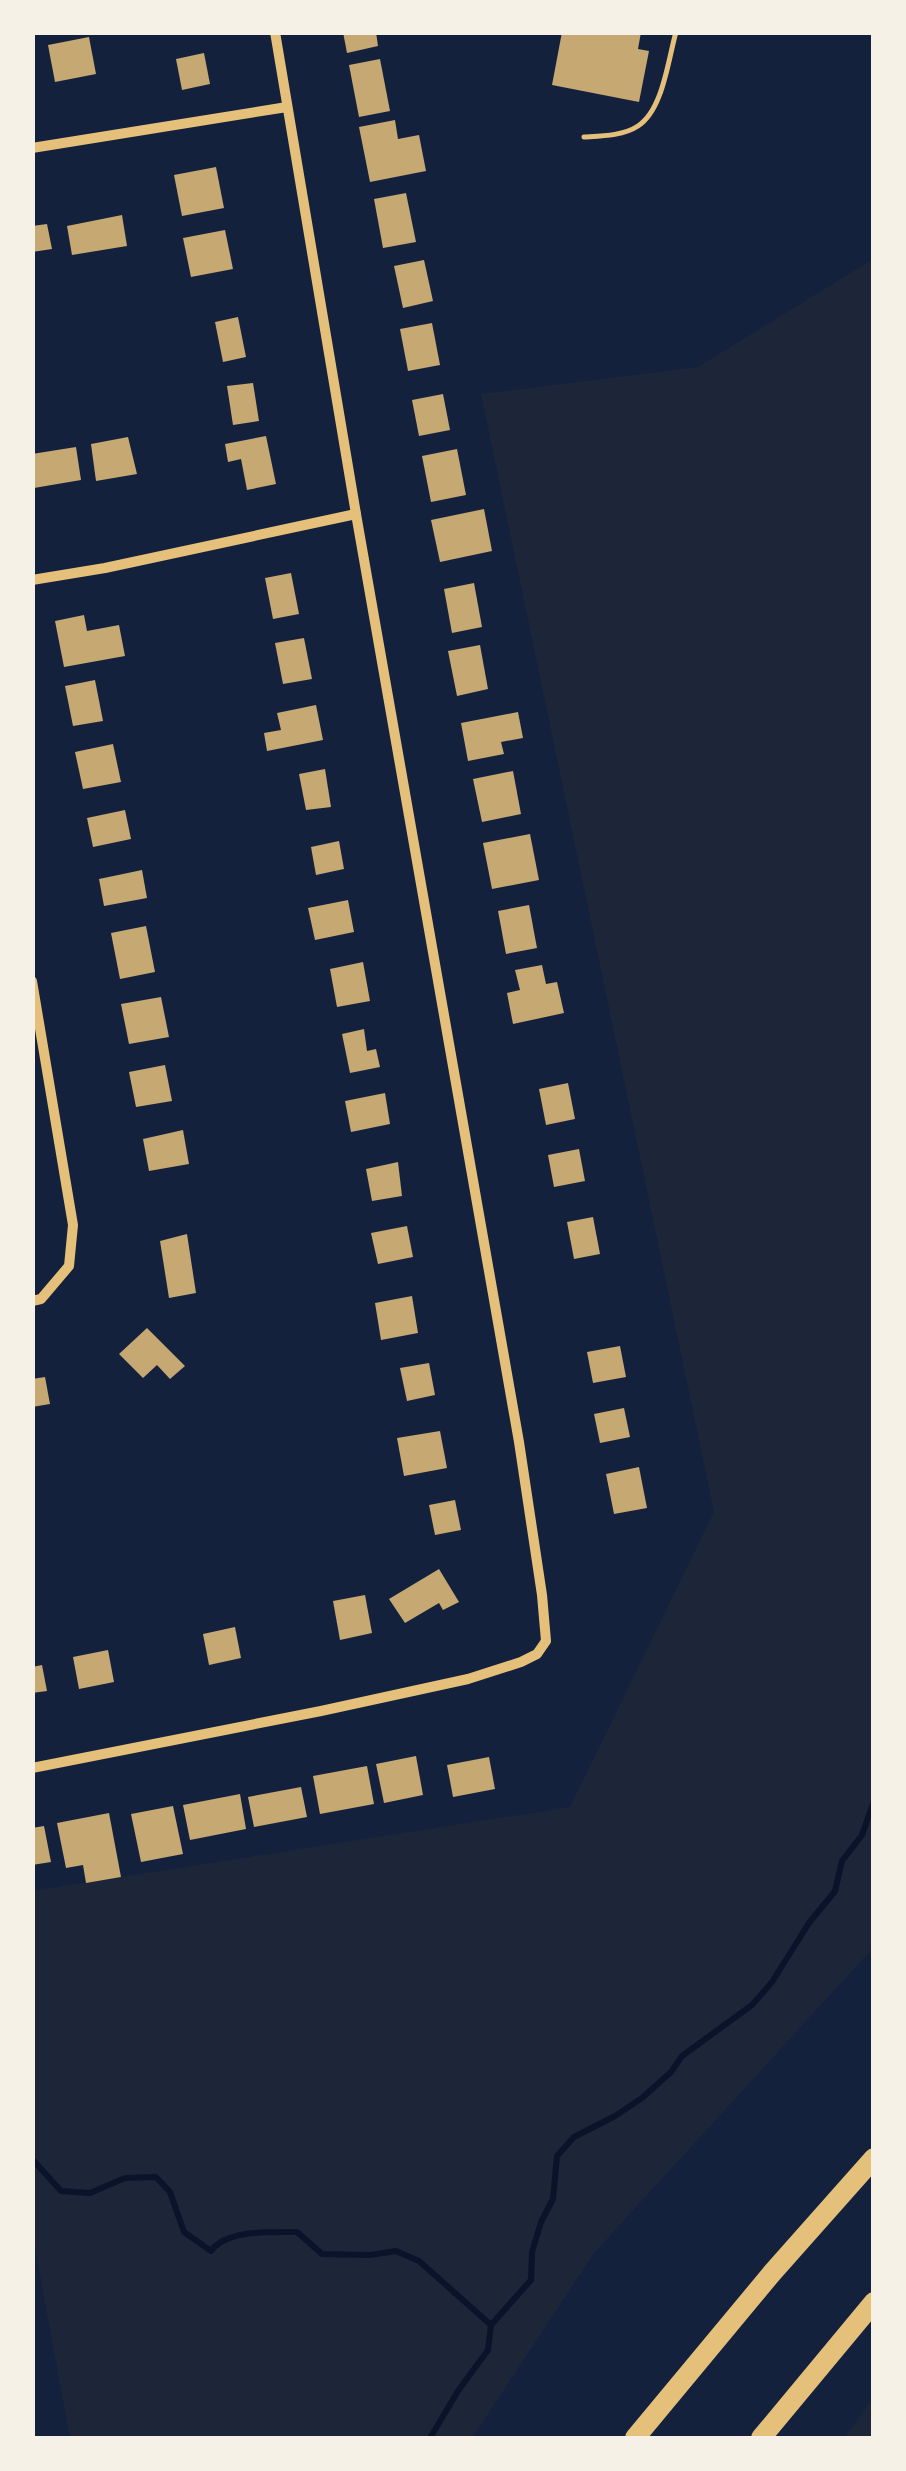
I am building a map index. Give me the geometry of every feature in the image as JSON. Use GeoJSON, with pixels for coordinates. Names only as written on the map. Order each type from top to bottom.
{"type":"FeatureCollection","features":[{"type":"Feature","properties":{"kind":"highway"},"geometry":{"type":"LineString","coordinates":[[634,2438],[874,2158]]}},
{"type":"Feature","properties":{"kind":"highway"},"geometry":{"type":"LineString","coordinates":[[761,2438],[874,2302]]}},
{"type":"Feature","properties":{"kind":"street"},"geometry":{"type":"LineString","coordinates":[[32,1768],[468,1679],[537,1654],[546,1640],[516,1423],[275,32]]}},
{"type":"Feature","properties":{"kind":"street"},"geometry":{"type":"LineString","coordinates":[[32,148],[287,107]]}},
{"type":"Feature","properties":{"kind":"street"},"geometry":{"type":"LineString","coordinates":[[32,580],[356,514]]}},
{"type":"Feature","properties":{"kind":"street"},"geometry":{"type":"LineString","coordinates":[[32,981],[72,1226],[69,1266],[41,1299],[32,1301]]}},
{"type":"Feature","properties":{"kind":"lane"},"geometry":{"type":"LineString","coordinates":[[584,137],[611,135],[637,127],[655,109],[676,32]]}},
{"type":"Feature","properties":{"kind":"shaded area"},"geometry":{"type":"Polygon","coordinates":[[[873,259],[873,1948],[594,2253],[472,2438],[70,2438],[33,2237],[32,1891],[570,1807],[714,1512],[481,394],[698,367],[873,259]]]}},
{"type":"Feature","properties":{"kind":"shaded area"},"geometry":{"type":"Polygon","coordinates":[[[873,2398],[873,2438],[844,2438],[873,2398]]]}},
{"type":"Feature","properties":{"kind":"building"},"geometry":{"type":"Polygon","coordinates":[[[343,32],[376,32],[378,46],[347,53],[343,32]]]}},
{"type":"Feature","properties":{"kind":"building"},"geometry":{"type":"Polygon","coordinates":[[[562,32],[641,32],[638,49],[649,51],[639,102],[552,85],[562,32]]]}},
{"type":"Feature","properties":{"kind":"building"},"geometry":{"type":"Polygon","coordinates":[[[89,37],[96,74],[55,82],[48,45],[89,37]]]}},
{"type":"Feature","properties":{"kind":"building"},"geometry":{"type":"Polygon","coordinates":[[[204,53],[210,84],[182,90],[176,59],[204,53]]]}},
{"type":"Feature","properties":{"kind":"building"},"geometry":{"type":"Polygon","coordinates":[[[380,59],[390,111],[359,117],[349,65],[380,59]]]}},
{"type":"Feature","properties":{"kind":"building"},"geometry":{"type":"Polygon","coordinates":[[[395,120],[398,139],[419,135],[426,171],[370,182],[359,127],[395,120]]]}},
{"type":"Feature","properties":{"kind":"building"},"geometry":{"type":"Polygon","coordinates":[[[216,167],[224,208],[182,216],[174,175],[216,167]]]}},
{"type":"Feature","properties":{"kind":"building"},"geometry":{"type":"Polygon","coordinates":[[[406,193],[416,242],[383,248],[374,199],[406,193]]]}},
{"type":"Feature","properties":{"kind":"building"},"geometry":{"type":"Polygon","coordinates":[[[122,215],[127,246],[72,255],[67,226],[122,215]]]}},
{"type":"Feature","properties":{"kind":"building"},"geometry":{"type":"Polygon","coordinates":[[[47,224],[52,249],[32,252],[32,226],[47,224]]]}},
{"type":"Feature","properties":{"kind":"building"},"geometry":{"type":"Polygon","coordinates":[[[225,230],[233,269],[191,277],[183,238],[225,230]]]}},
{"type":"Feature","properties":{"kind":"building"},"geometry":{"type":"Polygon","coordinates":[[[424,260],[433,301],[403,308],[394,266],[424,260]]]}},
{"type":"Feature","properties":{"kind":"building"},"geometry":{"type":"Polygon","coordinates":[[[238,317],[246,357],[223,362],[215,322],[238,317]]]}},
{"type":"Feature","properties":{"kind":"building"},"geometry":{"type":"Polygon","coordinates":[[[432,323],[440,365],[408,371],[400,329],[432,323]]]}},
{"type":"Feature","properties":{"kind":"building"},"geometry":{"type":"Polygon","coordinates":[[[253,383],[259,421],[233,425],[227,386],[253,383]]]}},
{"type":"Feature","properties":{"kind":"building"},"geometry":{"type":"Polygon","coordinates":[[[443,394],[450,430],[419,436],[412,400],[443,394]]]}},
{"type":"Feature","properties":{"kind":"building"},"geometry":{"type":"Polygon","coordinates":[[[266,436],[276,484],[247,490],[241,459],[228,462],[225,444],[266,436]]]}},
{"type":"Feature","properties":{"kind":"building"},"geometry":{"type":"Polygon","coordinates":[[[128,437],[137,474],[96,481],[91,444],[128,437]]]}},
{"type":"Feature","properties":{"kind":"building"},"geometry":{"type":"Polygon","coordinates":[[[76,447],[81,480],[34,488],[32,454],[76,447]]]}},
{"type":"Feature","properties":{"kind":"building"},"geometry":{"type":"Polygon","coordinates":[[[457,449],[466,495],[431,502],[422,456],[457,449]]]}},
{"type":"Feature","properties":{"kind":"building"},"geometry":{"type":"Polygon","coordinates":[[[484,509],[492,551],[440,562],[431,520],[484,509]]]}},
{"type":"Feature","properties":{"kind":"building"},"geometry":{"type":"Polygon","coordinates":[[[291,573],[299,614],[273,619],[265,578],[291,573]]]}},
{"type":"Feature","properties":{"kind":"building"},"geometry":{"type":"Polygon","coordinates":[[[474,583],[482,627],[452,633],[444,589],[474,583]]]}},
{"type":"Feature","properties":{"kind":"building"},"geometry":{"type":"Polygon","coordinates":[[[84,615],[87,631],[119,625],[125,656],[64,667],[55,621],[84,615]]]}},
{"type":"Feature","properties":{"kind":"building"},"geometry":{"type":"Polygon","coordinates":[[[304,638],[312,679],[283,684],[275,643],[304,638]]]}},
{"type":"Feature","properties":{"kind":"building"},"geometry":{"type":"Polygon","coordinates":[[[480,645],[488,689],[457,696],[448,651],[480,645]]]}},
{"type":"Feature","properties":{"kind":"building"},"geometry":{"type":"Polygon","coordinates":[[[95,680],[103,721],[73,726],[65,686],[95,680]]]}},
{"type":"Feature","properties":{"kind":"building"},"geometry":{"type":"Polygon","coordinates":[[[316,705],[323,740],[267,751],[264,733],[281,730],[277,713],[316,705]]]}},
{"type":"Feature","properties":{"kind":"building"},"geometry":{"type":"Polygon","coordinates":[[[518,712],[523,738],[501,742],[504,754],[468,761],[461,723],[518,712]]]}},
{"type":"Feature","properties":{"kind":"building"},"geometry":{"type":"Polygon","coordinates":[[[113,744],[121,782],[83,789],[75,752],[113,744]]]}},
{"type":"Feature","properties":{"kind":"building"},"geometry":{"type":"Polygon","coordinates":[[[325,769],[331,807],[306,810],[299,774],[325,769]]]}},
{"type":"Feature","properties":{"kind":"building"},"geometry":{"type":"Polygon","coordinates":[[[513,771],[521,814],[482,822],[473,779],[513,771]]]}},
{"type":"Feature","properties":{"kind":"building"},"geometry":{"type":"Polygon","coordinates":[[[125,810],[131,839],[93,847],[87,818],[125,810]]]}},
{"type":"Feature","properties":{"kind":"building"},"geometry":{"type":"Polygon","coordinates":[[[530,834],[539,880],[492,889],[483,843],[530,834]]]}},
{"type":"Feature","properties":{"kind":"building"},"geometry":{"type":"Polygon","coordinates":[[[339,841],[344,869],[316,875],[311,847],[339,841]]]}},
{"type":"Feature","properties":{"kind":"building"},"geometry":{"type":"Polygon","coordinates":[[[142,870],[147,898],[104,906],[99,879],[142,870]]]}},
{"type":"Feature","properties":{"kind":"building"},"geometry":{"type":"Polygon","coordinates":[[[348,900],[354,932],[315,940],[308,908],[348,900]]]}},
{"type":"Feature","properties":{"kind":"building"},"geometry":{"type":"Polygon","coordinates":[[[529,905],[537,948],[506,954],[498,911],[529,905]]]}},
{"type":"Feature","properties":{"kind":"building"},"geometry":{"type":"Polygon","coordinates":[[[146,926],[155,972],[120,979],[111,933],[146,926]]]}},
{"type":"Feature","properties":{"kind":"building"},"geometry":{"type":"Polygon","coordinates":[[[363,962],[370,1001],[337,1007],[330,969],[363,962]]]}},
{"type":"Feature","properties":{"kind":"building"},"geometry":{"type":"Polygon","coordinates":[[[542,965],[546,984],[557,982],[564,1013],[513,1024],[507,993],[520,990],[515,970],[542,965]]]}},
{"type":"Feature","properties":{"kind":"building"},"geometry":{"type":"Polygon","coordinates":[[[161,997],[169,1037],[129,1044],[121,1004],[161,997]]]}},
{"type":"Feature","properties":{"kind":"building"},"geometry":{"type":"Polygon","coordinates":[[[364,1029],[367,1051],[376,1049],[380,1067],[350,1073],[342,1034],[364,1029]]]}},
{"type":"Feature","properties":{"kind":"building"},"geometry":{"type":"Polygon","coordinates":[[[165,1065],[172,1101],[136,1107],[129,1072],[165,1065]]]}},
{"type":"Feature","properties":{"kind":"building"},"geometry":{"type":"Polygon","coordinates":[[[568,1083],[575,1119],[546,1125],[539,1089],[568,1083]]]}},
{"type":"Feature","properties":{"kind":"building"},"geometry":{"type":"Polygon","coordinates":[[[385,1093],[390,1124],[351,1132],[345,1101],[385,1093]]]}},
{"type":"Feature","properties":{"kind":"building"},"geometry":{"type":"Polygon","coordinates":[[[183,1130],[189,1164],[149,1171],[143,1139],[183,1130]]]}},
{"type":"Feature","properties":{"kind":"building"},"geometry":{"type":"Polygon","coordinates":[[[579,1149],[585,1181],[554,1187],[548,1155],[579,1149]]]}},
{"type":"Feature","properties":{"kind":"building"},"geometry":{"type":"Polygon","coordinates":[[[398,1162],[402,1196],[372,1201],[366,1169],[398,1162]]]}},
{"type":"Feature","properties":{"kind":"building"},"geometry":{"type":"Polygon","coordinates":[[[593,1217],[600,1254],[574,1259],[567,1222],[593,1217]]]}},
{"type":"Feature","properties":{"kind":"building"},"geometry":{"type":"Polygon","coordinates":[[[407,1226],[413,1257],[378,1264],[371,1233],[407,1226]]]}},
{"type":"Feature","properties":{"kind":"building"},"geometry":{"type":"Polygon","coordinates":[[[187,1234],[196,1293],[169,1298],[160,1241],[187,1234]]]}},
{"type":"Feature","properties":{"kind":"building"},"geometry":{"type":"Polygon","coordinates":[[[412,1296],[418,1333],[381,1340],[375,1303],[412,1296]]]}},
{"type":"Feature","properties":{"kind":"building"},"geometry":{"type":"Polygon","coordinates":[[[147,1328],[185,1366],[170,1379],[157,1365],[143,1378],[119,1354],[147,1328]]]}},
{"type":"Feature","properties":{"kind":"building"},"geometry":{"type":"Polygon","coordinates":[[[620,1346],[626,1377],[593,1383],[587,1352],[620,1346]]]}},
{"type":"Feature","properties":{"kind":"building"},"geometry":{"type":"Polygon","coordinates":[[[429,1363],[435,1395],[407,1401],[400,1368],[429,1363]]]}},
{"type":"Feature","properties":{"kind":"building"},"geometry":{"type":"Polygon","coordinates":[[[45,1377],[50,1404],[32,1407],[32,1379],[45,1377]]]}},
{"type":"Feature","properties":{"kind":"building"},"geometry":{"type":"Polygon","coordinates":[[[624,1408],[630,1437],[600,1443],[594,1414],[624,1408]]]}},
{"type":"Feature","properties":{"kind":"building"},"geometry":{"type":"Polygon","coordinates":[[[440,1431],[447,1468],[404,1476],[397,1438],[440,1431]]]}},
{"type":"Feature","properties":{"kind":"building"},"geometry":{"type":"Polygon","coordinates":[[[639,1467],[647,1508],[614,1514],[606,1474],[639,1467]]]}},
{"type":"Feature","properties":{"kind":"building"},"geometry":{"type":"Polygon","coordinates":[[[455,1500],[461,1530],[435,1535],[429,1505],[455,1500]]]}},
{"type":"Feature","properties":{"kind":"building"},"geometry":{"type":"Polygon","coordinates":[[[439,1569],[459,1602],[443,1610],[439,1603],[405,1623],[389,1599],[439,1569]]]}},
{"type":"Feature","properties":{"kind":"building"},"geometry":{"type":"Polygon","coordinates":[[[365,1595],[372,1633],[340,1640],[333,1601],[365,1595]]]}},
{"type":"Feature","properties":{"kind":"building"},"geometry":{"type":"Polygon","coordinates":[[[235,1627],[241,1658],[209,1665],[203,1634],[235,1627]]]}},
{"type":"Feature","properties":{"kind":"building"},"geometry":{"type":"Polygon","coordinates":[[[108,1650],[114,1682],[79,1689],[73,1657],[108,1650]]]}},
{"type":"Feature","properties":{"kind":"building"},"geometry":{"type":"Polygon","coordinates":[[[42,1665],[47,1691],[32,1693],[32,1667],[42,1665]]]}},
{"type":"Feature","properties":{"kind":"building"},"geometry":{"type":"Polygon","coordinates":[[[416,1756],[423,1795],[384,1803],[376,1764],[416,1756]]]}},
{"type":"Feature","properties":{"kind":"building"},"geometry":{"type":"Polygon","coordinates":[[[489,1757],[495,1789],[453,1797],[447,1765],[489,1757]]]}},
{"type":"Feature","properties":{"kind":"building"},"geometry":{"type":"Polygon","coordinates":[[[367,1766],[374,1804],[320,1814],[313,1776],[367,1766]]]}},
{"type":"Feature","properties":{"kind":"building"},"geometry":{"type":"Polygon","coordinates":[[[301,1787],[307,1817],[254,1827],[248,1797],[301,1787]]]}},
{"type":"Feature","properties":{"kind":"building"},"geometry":{"type":"Polygon","coordinates":[[[240,1794],[246,1829],[190,1840],[183,1805],[240,1794]]]}},
{"type":"Feature","properties":{"kind":"building"},"geometry":{"type":"Polygon","coordinates":[[[173,1806],[183,1854],[141,1862],[131,1814],[173,1806]]]}},
{"type":"Feature","properties":{"kind":"building"},"geometry":{"type":"Polygon","coordinates":[[[109,1813],[121,1877],[86,1883],[83,1865],[66,1868],[57,1823],[109,1813]]]}},
{"type":"Feature","properties":{"kind":"building"},"geometry":{"type":"Polygon","coordinates":[[[44,1826],[51,1862],[32,1865],[32,1828],[44,1826]]]}},
{"type":"Feature","properties":{"kind":"waterway"},"geometry":{"type":"LineString","coordinates":[[430,2438],[488,2350],[491,2325],[531,2280],[532,2252],[553,2199],[557,2156],[574,2137],[642,2098],[671,2072],[682,2056],[752,2005],[835,1891],[842,1861],[862,1835],[874,1801]]}},
{"type":"Feature","properties":{"kind":"waterway"},"geometry":{"type":"LineString","coordinates":[[32,2159],[61,2191],[90,2193],[125,2178],[156,2177],[170,2192],[184,2232],[211,2251],[238,2235],[276,2232],[297,2232],[322,2254],[396,2251],[419,2261],[491,2325]]}}]}
